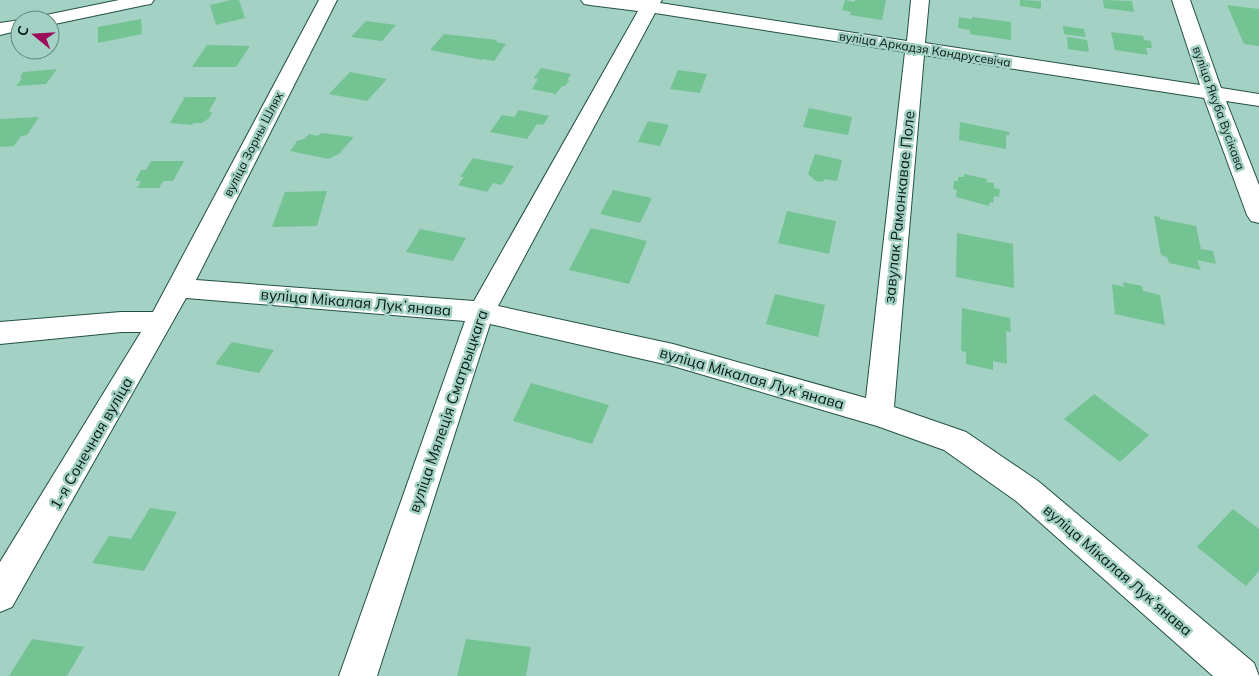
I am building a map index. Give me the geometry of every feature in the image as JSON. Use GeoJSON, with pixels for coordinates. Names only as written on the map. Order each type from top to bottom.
{"type":"FeatureCollection","features":[{"type":"Feature","properties":{"kind":"street"},"geometry":{"type":"LineString","coordinates":[[60,17],[145,0]]}},
{"type":"Feature","properties":{"kind":"street","name":"вуліца Зорны Шлях"},"geometry":{"type":"LineString","coordinates":[[178,288],[328,0]]}},
{"type":"Feature","properties":{"kind":"street","name":"вуліца Аркадзя Кандрусевіча"},"geometry":{"type":"LineString","coordinates":[[590,0],[651,4],[915,48],[1259,100]]}},
{"type":"Feature","properties":{"kind":"street","name":"завулак Рамонкавае Поле"},"geometry":{"type":"LineString","coordinates":[[879,414],[920,0]]}},
{"type":"Feature","properties":{"kind":"street","name":"вуліца Якуба Вусікава"},"geometry":{"type":"LineString","coordinates":[[1181,0],[1213,94],[1259,215]]}},
{"type":"Feature","properties":{"kind":"street","name":"вуліца Мялеція Сматрыцкага"},"geometry":{"type":"LineString","coordinates":[[358,676],[481,312],[651,4]]}},
{"type":"Feature","properties":{"kind":"street","name":"вуліца Мікалая Лукʼянава"},"geometry":{"type":"LineString","coordinates":[[178,288],[481,312],[673,355],[879,414],[955,441],[1027,491],[1241,676]]}},
{"type":"Feature","properties":{"kind":"street","name":"1-я Сонечная вуліца"},"geometry":{"type":"LineString","coordinates":[[0,595],[161,322],[178,288]]}},
{"type":"Feature","properties":{"kind":"street"},"geometry":{"type":"LineString","coordinates":[[0,333],[112,322],[161,322]]}},
{"type":"Feature","properties":{"kind":"building"},"geometry":{"type":"Polygon","coordinates":[[[239,0],[245,18],[216,25],[210,5],[239,0]]]}},
{"type":"Feature","properties":{"kind":"building"},"geometry":{"type":"Polygon","coordinates":[[[845,0],[855,2],[855,0],[886,0],[882,20],[850,15],[851,12],[842,10],[845,0]]]}},
{"type":"Feature","properties":{"kind":"building"},"geometry":{"type":"Polygon","coordinates":[[[1020,0],[1041,1],[1041,9],[1020,6],[1020,0]]]}},
{"type":"Feature","properties":{"kind":"building"},"geometry":{"type":"Polygon","coordinates":[[[1103,0],[1132,1],[1134,12],[1104,8],[1103,0]]]}},
{"type":"Feature","properties":{"kind":"building"},"geometry":{"type":"Polygon","coordinates":[[[1227,5],[1259,9],[1259,46],[1244,44],[1227,5]]]}},
{"type":"Feature","properties":{"kind":"building"},"geometry":{"type":"Polygon","coordinates":[[[959,17],[1011,22],[1011,40],[970,34],[970,30],[958,28],[959,17]]]}},
{"type":"Feature","properties":{"kind":"building"},"geometry":{"type":"Polygon","coordinates":[[[141,19],[142,34],[98,43],[98,27],[141,19]]]}},
{"type":"Feature","properties":{"kind":"building"},"geometry":{"type":"Polygon","coordinates":[[[366,21],[396,25],[382,41],[351,37],[366,21]]]}},
{"type":"Feature","properties":{"kind":"building"},"geometry":{"type":"Polygon","coordinates":[[[1063,26],[1084,29],[1086,37],[1064,34],[1063,26]]]}},
{"type":"Feature","properties":{"kind":"building"},"geometry":{"type":"Polygon","coordinates":[[[1111,32],[1143,36],[1144,40],[1151,41],[1152,48],[1146,48],[1148,55],[1115,50],[1111,32]]]}},
{"type":"Feature","properties":{"kind":"building"},"geometry":{"type":"Polygon","coordinates":[[[444,34],[497,40],[496,42],[506,44],[494,61],[430,50],[444,34]]]}},
{"type":"Feature","properties":{"kind":"building"},"geometry":{"type":"Polygon","coordinates":[[[1067,37],[1087,40],[1089,52],[1068,49],[1067,37]]]}},
{"type":"Feature","properties":{"kind":"building"},"geometry":{"type":"Polygon","coordinates":[[[207,45],[250,46],[236,67],[192,67],[207,45]]]}},
{"type":"Feature","properties":{"kind":"building"},"geometry":{"type":"Polygon","coordinates":[[[541,68],[571,74],[568,79],[569,81],[556,94],[532,89],[538,79],[534,78],[541,68]]]}},
{"type":"Feature","properties":{"kind":"building"},"geometry":{"type":"Polygon","coordinates":[[[57,69],[46,84],[16,86],[22,78],[20,77],[23,72],[57,69]]]}},
{"type":"Feature","properties":{"kind":"building"},"geometry":{"type":"Polygon","coordinates":[[[678,70],[707,74],[700,93],[670,89],[678,70]]]}},
{"type":"Feature","properties":{"kind":"building"},"geometry":{"type":"Polygon","coordinates":[[[350,72],[387,79],[367,101],[329,94],[350,72]]]}},
{"type":"Feature","properties":{"kind":"building"},"geometry":{"type":"Polygon","coordinates":[[[185,97],[217,97],[209,111],[212,113],[202,123],[193,123],[192,125],[170,123],[185,97]]]}},
{"type":"Feature","properties":{"kind":"building"},"geometry":{"type":"Polygon","coordinates":[[[809,108],[852,117],[848,135],[803,127],[809,108]]]}},
{"type":"Feature","properties":{"kind":"building"},"geometry":{"type":"Polygon","coordinates":[[[519,110],[549,116],[543,125],[537,124],[527,139],[490,132],[502,115],[514,117],[519,110]]]}},
{"type":"Feature","properties":{"kind":"building"},"geometry":{"type":"Polygon","coordinates":[[[39,117],[27,135],[21,136],[14,146],[0,147],[0,119],[39,117]]]}},
{"type":"Feature","properties":{"kind":"building"},"geometry":{"type":"Polygon","coordinates":[[[648,121],[669,125],[660,146],[638,142],[648,121]]]}},
{"type":"Feature","properties":{"kind":"building"},"geometry":{"type":"Polygon","coordinates":[[[960,122],[1009,132],[1009,135],[1006,135],[1006,149],[959,140],[960,122]]]}},
{"type":"Feature","properties":{"kind":"building"},"geometry":{"type":"Polygon","coordinates":[[[321,133],[354,137],[339,154],[328,159],[290,151],[297,141],[304,139],[309,134],[318,136],[321,133]]]}},
{"type":"Feature","properties":{"kind":"building"},"geometry":{"type":"Polygon","coordinates":[[[815,154],[842,160],[837,181],[824,179],[823,182],[816,181],[808,174],[815,154]]]}},
{"type":"Feature","properties":{"kind":"building"},"geometry":{"type":"Polygon","coordinates":[[[473,158],[514,166],[502,185],[493,183],[487,192],[458,185],[464,177],[460,177],[473,158]]]}},
{"type":"Feature","properties":{"kind":"building"},"geometry":{"type":"Polygon","coordinates":[[[151,161],[184,161],[173,181],[163,181],[159,188],[137,188],[141,181],[135,181],[141,170],[146,170],[151,161]]]}},
{"type":"Feature","properties":{"kind":"building"},"geometry":{"type":"Polygon","coordinates":[[[964,174],[987,179],[986,182],[994,183],[994,188],[1000,189],[999,197],[994,196],[993,203],[990,202],[989,206],[956,197],[957,191],[953,188],[954,181],[958,181],[958,177],[964,177],[964,174]]]}},
{"type":"Feature","properties":{"kind":"building"},"geometry":{"type":"Polygon","coordinates":[[[613,190],[652,198],[640,223],[600,214],[613,190]]]}},
{"type":"Feature","properties":{"kind":"building"},"geometry":{"type":"Polygon","coordinates":[[[327,191],[317,226],[272,227],[285,192],[327,191]]]}},
{"type":"Feature","properties":{"kind":"building"},"geometry":{"type":"Polygon","coordinates":[[[787,211],[836,221],[829,254],[778,243],[787,211]]]}},
{"type":"Feature","properties":{"kind":"building"},"geometry":{"type":"Polygon","coordinates":[[[1154,216],[1160,217],[1160,219],[1196,226],[1201,249],[1213,251],[1216,264],[1197,260],[1201,270],[1169,263],[1167,257],[1161,255],[1154,216]]]}},
{"type":"Feature","properties":{"kind":"building"},"geometry":{"type":"Polygon","coordinates":[[[591,228],[647,241],[629,284],[569,270],[591,228]]]}},
{"type":"Feature","properties":{"kind":"building"},"geometry":{"type":"Polygon","coordinates":[[[420,229],[466,238],[453,261],[406,252],[420,229]]]}},
{"type":"Feature","properties":{"kind":"building"},"geometry":{"type":"Polygon","coordinates":[[[957,233],[1013,244],[1014,288],[956,277],[957,233]]]}},
{"type":"Feature","properties":{"kind":"building"},"geometry":{"type":"Polygon","coordinates":[[[1123,282],[1142,286],[1143,291],[1160,295],[1165,325],[1115,314],[1112,284],[1124,287],[1123,282]]]}},
{"type":"Feature","properties":{"kind":"building"},"geometry":{"type":"Polygon","coordinates":[[[775,294],[825,305],[818,337],[766,324],[775,294]]]}},
{"type":"Feature","properties":{"kind":"building"},"geometry":{"type":"Polygon","coordinates":[[[962,308],[1010,318],[1011,332],[1006,331],[1007,364],[993,361],[993,370],[966,364],[966,352],[961,351],[962,308]]]}},
{"type":"Feature","properties":{"kind":"building"},"geometry":{"type":"Polygon","coordinates":[[[232,342],[274,350],[259,373],[215,364],[232,342]]]}},
{"type":"Feature","properties":{"kind":"building"},"geometry":{"type":"Polygon","coordinates":[[[531,383],[609,405],[592,444],[513,421],[531,383]]]}},
{"type":"Feature","properties":{"kind":"building"},"geometry":{"type":"Polygon","coordinates":[[[1094,394],[1149,435],[1120,462],[1064,419],[1094,394]]]}},
{"type":"Feature","properties":{"kind":"building"},"geometry":{"type":"Polygon","coordinates":[[[150,508],[177,512],[144,571],[92,563],[109,536],[131,539],[150,508]]]}},
{"type":"Feature","properties":{"kind":"building"},"geometry":{"type":"Polygon","coordinates":[[[1233,509],[1259,529],[1259,571],[1246,586],[1197,547],[1233,509]]]}},
{"type":"Feature","properties":{"kind":"building"},"geometry":{"type":"Polygon","coordinates":[[[32,639],[84,647],[67,676],[9,676],[32,639]]]}},
{"type":"Feature","properties":{"kind":"building"},"geometry":{"type":"Polygon","coordinates":[[[466,639],[531,647],[526,676],[457,676],[466,639]]]}}]}
